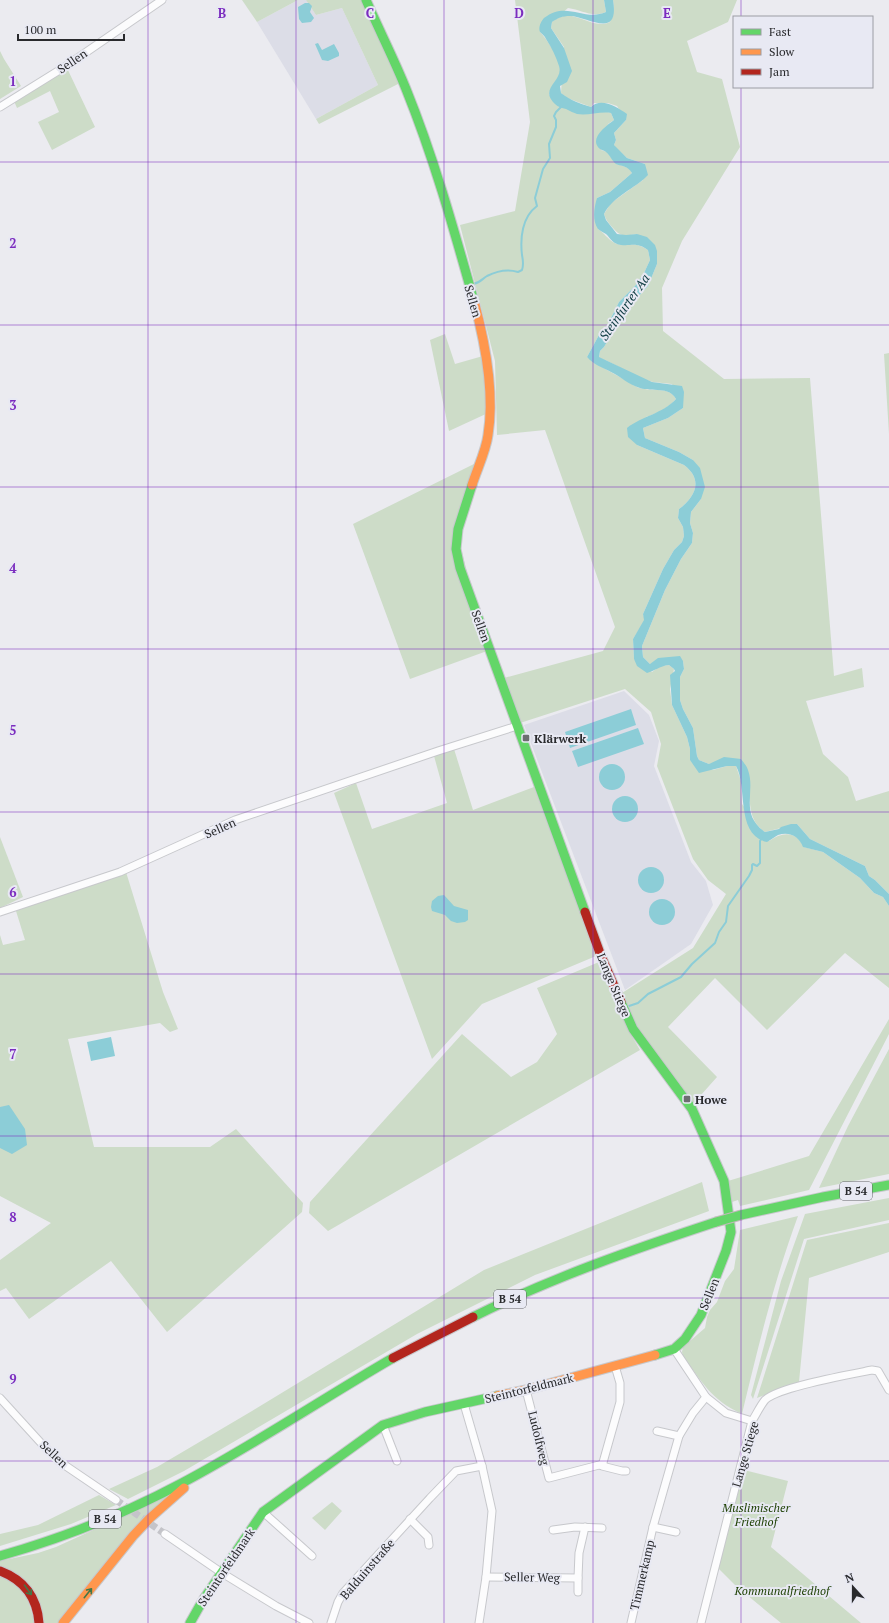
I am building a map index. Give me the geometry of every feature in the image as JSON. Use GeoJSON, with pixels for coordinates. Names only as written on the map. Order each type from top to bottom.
{"type":"FeatureCollection","features":[{"type":"Feature","properties":{"kind":"main road","name":"Sellen"},"geometry":{"type":"LineString","coordinates":[[366,0],[406,88],[425,139],[456,237],[480,323],[487,360],[490,411],[488,436],[458,529],[456,549],[460,568],[517,726]]}},
{"type":"Feature","properties":{"kind":"main road","name":"Lange Stiege"},"geometry":{"type":"LineString","coordinates":[[517,726],[602,956],[633,1029],[692,1109],[717,1164],[724,1181],[731,1232]]}},
{"type":"Feature","properties":{"kind":"main road","name":"B 54"},"geometry":{"type":"LineString","coordinates":[[0,1556],[53,1540],[118,1514],[182,1483],[378,1366],[476,1314],[551,1281],[598,1262],[716,1222],[798,1202],[889,1185]]}},
{"type":"Feature","properties":{"kind":"main road","name":"Sellen"},"geometry":{"type":"LineString","coordinates":[[674,1349],[685,1339],[701,1314],[726,1251],[731,1232]]}},
{"type":"Feature","properties":{"kind":"main road","name":"Steintorfeldmark"},"geometry":{"type":"LineString","coordinates":[[190,1623],[203,1600],[263,1512],[382,1425],[425,1412],[526,1390],[674,1349]]}},
{"type":"Feature","properties":{"kind":"main road"},"geometry":{"type":"LineString","coordinates":[[63,1623],[143,1525],[206,1470]]}},
{"type":"Feature","properties":{"kind":"main road"},"geometry":{"type":"LineString","coordinates":[[0,1571],[13,1576],[28,1589],[36,1602],[38,1623]]}},
{"type":"Feature","properties":{"kind":"street","name":"Sellen"},"geometry":{"type":"LineString","coordinates":[[0,107],[66,66],[162,0]]}},
{"type":"Feature","properties":{"kind":"street","name":"Sellen"},"geometry":{"type":"LineString","coordinates":[[0,912],[120,872],[235,820],[438,751],[517,726]]}},
{"type":"Feature","properties":{"kind":"street"},"geometry":{"type":"LineString","coordinates":[[674,1349],[706,1397],[726,1413],[752,1421]]}},
{"type":"Feature","properties":{"kind":"street"},"geometry":{"type":"LineString","coordinates":[[615,1366],[620,1383],[620,1402],[602,1466],[626,1471]]}},
{"type":"Feature","properties":{"kind":"street","name":"Lange Stiege"},"geometry":{"type":"LineString","coordinates":[[701,1623],[752,1421],[766,1399],[811,1383],[851,1374],[878,1371],[889,1390]]}},
{"type":"Feature","properties":{"kind":"street","name":"Ludolfweg"},"geometry":{"type":"LineString","coordinates":[[526,1390],[549,1478],[603,1464]]}},
{"type":"Feature","properties":{"kind":"street","name":"Timmerkamp"},"geometry":{"type":"LineString","coordinates":[[631,1623],[653,1527],[679,1436],[693,1413],[706,1397]]}},
{"type":"Feature","properties":{"kind":"street","name":"Sellen"},"geometry":{"type":"LineString","coordinates":[[0,1398],[60,1462],[116,1500]]}},
{"type":"Feature","properties":{"kind":"street"},"geometry":{"type":"LineString","coordinates":[[464,1404],[482,1466]]}},
{"type":"Feature","properties":{"kind":"street"},"geometry":{"type":"LineString","coordinates":[[382,1425],[397,1461]]}},
{"type":"Feature","properties":{"kind":"street"},"geometry":{"type":"LineString","coordinates":[[658,1431],[679,1436]]}},
{"type":"Feature","properties":{"kind":"street","name":"Seller Weg"},"geometry":{"type":"LineString","coordinates":[[479,1623],[486,1577],[492,1511],[482,1466]]}},
{"type":"Feature","properties":{"kind":"street","name":"Balduinstraße"},"geometry":{"type":"LineString","coordinates":[[331,1623],[338,1602],[343,1593],[456,1471],[482,1466]]}},
{"type":"Feature","properties":{"kind":"street"},"geometry":{"type":"LineString","coordinates":[[263,1512],[312,1556]]}},
{"type":"Feature","properties":{"kind":"street"},"geometry":{"type":"LineString","coordinates":[[410,1519],[428,1537],[429,1545]]}},
{"type":"Feature","properties":{"kind":"street"},"geometry":{"type":"LineString","coordinates":[[553,1530],[585,1527],[602,1528]]}},
{"type":"Feature","properties":{"kind":"street","name":"Seller Weg"},"geometry":{"type":"LineString","coordinates":[[578,1592],[580,1553],[585,1527]]}},
{"type":"Feature","properties":{"kind":"street","name":"Timmerkamp"},"geometry":{"type":"LineString","coordinates":[[653,1527],[676,1532]]}},
{"type":"Feature","properties":{"kind":"street"},"geometry":{"type":"LineString","coordinates":[[165,1534],[222,1573],[289,1614],[309,1623]]}},
{"type":"Feature","properties":{"kind":"street","name":"Seller Weg"},"geometry":{"type":"LineString","coordinates":[[486,1577],[578,1578]]}},
{"type":"Feature","properties":{"kind":"shaded area"},"geometry":{"type":"Polygon","coordinates":[[[298,0],[306,0],[316,15],[342,8],[378,85],[316,119],[257,22],[298,0]]]}},
{"type":"Feature","properties":{"kind":"shaded area"},"geometry":{"type":"Polygon","coordinates":[[[624,691],[649,715],[659,741],[654,766],[691,862],[706,881],[713,905],[691,944],[625,990],[524,725],[624,691]]]}},
{"type":"Feature","properties":{"kind":"green space"},"geometry":{"type":"Polygon","coordinates":[[[242,0],[298,0],[257,22],[242,0]]]}},
{"type":"Feature","properties":{"kind":"green space"},"geometry":{"type":"Polygon","coordinates":[[[306,0],[362,0],[400,83],[319,124],[316,119],[378,85],[342,8],[316,15],[306,0]]]}},
{"type":"Feature","properties":{"kind":"green space"},"geometry":{"type":"Polygon","coordinates":[[[515,0],[604,0],[606,12],[601,14],[592,14],[568,8],[540,32],[554,51],[560,69],[559,76],[551,88],[549,95],[611,113],[614,120],[608,124],[601,150],[607,152],[617,164],[629,168],[632,173],[610,192],[597,198],[598,229],[611,241],[617,244],[633,244],[643,247],[648,250],[650,260],[644,273],[635,286],[619,302],[606,328],[599,335],[587,357],[636,387],[665,391],[673,395],[676,399],[670,405],[659,412],[646,417],[637,445],[684,465],[694,477],[695,482],[693,494],[679,509],[678,518],[683,527],[684,536],[682,542],[674,550],[663,569],[643,614],[645,620],[633,639],[634,659],[652,672],[660,666],[669,665],[674,669],[670,689],[672,705],[687,737],[690,749],[690,760],[713,770],[727,766],[736,766],[741,781],[742,804],[769,841],[784,834],[793,835],[801,841],[804,847],[823,852],[860,878],[874,893],[883,897],[889,906],[889,988],[845,953],[767,1030],[715,978],[668,1027],[717,1077],[693,1104],[636,1028],[622,993],[693,948],[726,894],[708,880],[693,859],[657,766],[661,744],[651,712],[625,689],[520,723],[504,678],[603,651],[615,627],[545,430],[497,435],[495,361],[460,225],[515,211],[530,122],[515,0]]]}},
{"type":"Feature","properties":{"kind":"green space"},"geometry":{"type":"Polygon","coordinates":[[[613,0],[737,0],[728,22],[687,41],[697,72],[722,79],[740,147],[682,241],[662,288],[663,331],[724,379],[810,378],[834,676],[862,668],[864,687],[806,701],[823,754],[848,777],[856,801],[889,791],[889,894],[869,876],[865,866],[810,839],[797,824],[765,832],[760,828],[752,816],[741,759],[709,764],[699,760],[697,756],[693,728],[680,700],[680,677],[684,669],[683,661],[650,664],[643,657],[642,646],[665,590],[681,559],[692,543],[693,533],[690,523],[691,512],[701,499],[693,460],[679,452],[645,438],[643,428],[668,418],[683,408],[672,384],[646,380],[599,358],[600,351],[604,347],[626,310],[648,286],[657,264],[637,234],[626,236],[621,235],[612,227],[604,214],[611,203],[643,180],[645,164],[627,158],[614,145],[616,140],[614,133],[626,120],[617,106],[608,103],[594,103],[591,107],[567,98],[561,93],[564,47],[551,28],[552,22],[557,18],[566,16],[573,16],[597,24],[610,22],[614,8],[613,0]]]}},
{"type":"Feature","properties":{"kind":"green space"},"geometry":{"type":"Polygon","coordinates":[[[0,51],[21,86],[0,99],[0,51]]]}},
{"type":"Feature","properties":{"kind":"green space"},"geometry":{"type":"Polygon","coordinates":[[[66,66],[95,127],[52,150],[38,122],[59,112],[50,91],[17,108],[14,101],[66,66]]]}},
{"type":"Feature","properties":{"kind":"green space"},"geometry":{"type":"Polygon","coordinates":[[[445,334],[455,364],[483,356],[488,413],[449,431],[430,340],[445,334]]]}},
{"type":"Feature","properties":{"kind":"green space"},"geometry":{"type":"Polygon","coordinates":[[[889,353],[889,434],[884,354],[889,353]]]}},
{"type":"Feature","properties":{"kind":"green space"},"geometry":{"type":"Polygon","coordinates":[[[480,461],[456,529],[487,651],[410,679],[353,524],[480,461]]]}},
{"type":"Feature","properties":{"kind":"green space"},"geometry":{"type":"Polygon","coordinates":[[[454,749],[473,810],[534,787],[596,956],[482,1004],[432,1059],[334,793],[356,783],[372,829],[447,803],[434,756],[454,749]]]}},
{"type":"Feature","properties":{"kind":"green space"},"geometry":{"type":"Polygon","coordinates":[[[0,837],[23,897],[0,908],[0,837]]]}},
{"type":"Feature","properties":{"kind":"green space"},"geometry":{"type":"Polygon","coordinates":[[[126,872],[163,992],[178,1029],[170,1032],[160,1023],[68,1039],[94,1147],[210,1147],[236,1129],[303,1203],[302,1212],[167,1332],[111,1261],[29,1319],[6,1288],[0,1291],[0,1260],[51,1223],[0,1196],[0,935],[3,945],[25,940],[16,911],[126,872]]]}},
{"type":"Feature","properties":{"kind":"green space"},"geometry":{"type":"Polygon","coordinates":[[[599,962],[630,1033],[640,1050],[328,1231],[309,1213],[310,1202],[462,1034],[511,1077],[537,1062],[557,1034],[537,988],[599,962]]]}},
{"type":"Feature","properties":{"kind":"green space"},"geometry":{"type":"Polygon","coordinates":[[[889,1019],[889,1034],[809,1190],[740,1206],[738,1200],[732,1202],[728,1181],[809,1156],[889,1019]]]}},
{"type":"Feature","properties":{"kind":"green space"},"geometry":{"type":"Polygon","coordinates":[[[889,1049],[889,1174],[819,1188],[848,1126],[889,1049]]]}},
{"type":"Feature","properties":{"kind":"green space"},"geometry":{"type":"Polygon","coordinates":[[[702,1182],[709,1211],[535,1275],[417,1334],[184,1471],[128,1499],[109,1489],[157,1467],[484,1270],[702,1182]]]}},
{"type":"Feature","properties":{"kind":"green space"},"geometry":{"type":"Polygon","coordinates":[[[889,1198],[889,1220],[804,1239],[753,1399],[751,1395],[781,1281],[805,1214],[889,1198]]]}},
{"type":"Feature","properties":{"kind":"green space"},"geometry":{"type":"Polygon","coordinates":[[[798,1216],[789,1240],[760,1339],[742,1414],[722,1403],[708,1390],[683,1356],[683,1347],[705,1328],[710,1310],[717,1302],[725,1281],[734,1269],[740,1230],[798,1216]]]}},
{"type":"Feature","properties":{"kind":"green space"},"geometry":{"type":"Polygon","coordinates":[[[889,1223],[889,1252],[809,1278],[799,1382],[757,1398],[807,1240],[889,1223]]]}},
{"type":"Feature","properties":{"kind":"green space"},"geometry":{"type":"Polygon","coordinates":[[[744,1470],[788,1481],[771,1547],[861,1623],[781,1623],[736,1586],[718,1568],[744,1470]]]}},
{"type":"Feature","properties":{"kind":"green space"},"geometry":{"type":"Polygon","coordinates":[[[99,1495],[116,1505],[71,1524],[0,1546],[0,1534],[38,1525],[99,1495]]]}},
{"type":"Feature","properties":{"kind":"green space"},"geometry":{"type":"Polygon","coordinates":[[[170,1495],[60,1623],[42,1623],[42,1614],[0,1567],[0,1561],[38,1553],[56,1547],[170,1495]]]}},
{"type":"Feature","properties":{"kind":"green space"},"geometry":{"type":"Polygon","coordinates":[[[332,1502],[342,1511],[325,1530],[312,1518],[332,1502]]]}},
{"type":"Feature","properties":{"kind":"green space"},"geometry":{"type":"Polygon","coordinates":[[[0,1574],[25,1591],[35,1623],[0,1623],[0,1574]]]}},
{"type":"Feature","properties":{"kind":"water","name":"Steinfurter Aa"},"geometry":{"type":"Polygon","coordinates":[[[604,0],[613,0],[614,12],[612,20],[607,23],[593,22],[570,16],[565,16],[552,22],[551,28],[564,48],[572,71],[567,82],[560,86],[561,93],[572,100],[587,106],[591,107],[599,103],[609,104],[627,114],[626,120],[614,133],[616,140],[614,145],[627,158],[645,164],[648,175],[618,197],[604,214],[606,220],[617,234],[637,234],[647,237],[655,245],[657,251],[657,264],[648,286],[626,310],[604,347],[600,351],[599,357],[652,382],[682,386],[684,392],[683,408],[668,418],[643,428],[645,438],[679,452],[693,460],[700,468],[705,487],[701,499],[691,512],[690,523],[693,533],[692,543],[681,559],[665,590],[642,646],[643,657],[650,664],[658,658],[680,656],[683,661],[684,669],[680,677],[680,700],[693,728],[697,756],[699,760],[709,764],[724,757],[741,759],[748,770],[750,778],[750,810],[752,818],[757,825],[765,832],[779,829],[791,824],[797,824],[810,839],[865,866],[869,876],[889,894],[889,906],[883,897],[874,893],[860,878],[823,852],[803,847],[799,840],[793,835],[778,835],[767,842],[757,838],[750,830],[746,820],[739,775],[736,766],[727,766],[699,773],[690,760],[690,749],[687,737],[672,705],[670,675],[675,671],[674,669],[669,665],[662,666],[647,673],[637,666],[634,659],[633,639],[644,620],[643,614],[663,569],[674,550],[682,542],[684,536],[683,527],[678,518],[679,509],[693,494],[695,482],[694,477],[684,465],[637,445],[628,437],[627,428],[665,408],[676,399],[673,395],[665,391],[636,387],[595,364],[587,357],[599,335],[606,328],[619,302],[635,286],[644,273],[650,260],[648,250],[637,245],[616,244],[606,234],[598,229],[596,225],[594,214],[597,198],[610,192],[632,173],[627,167],[616,164],[605,151],[600,149],[597,145],[597,137],[614,120],[611,113],[577,114],[557,106],[550,98],[550,89],[560,71],[552,49],[539,29],[544,18],[552,13],[568,11],[590,15],[606,12],[604,0]]]}},
{"type":"Feature","properties":{"kind":"water"},"geometry":{"type":"Polygon","coordinates":[[[305,3],[309,3],[312,6],[310,12],[314,18],[311,22],[302,23],[299,19],[298,7],[305,3]]]}},
{"type":"Feature","properties":{"kind":"water"},"geometry":{"type":"Polygon","coordinates":[[[318,43],[322,50],[334,44],[339,56],[328,61],[322,60],[315,44],[318,43]]]}},
{"type":"Feature","properties":{"kind":"water"},"geometry":{"type":"Polygon","coordinates":[[[631,709],[636,725],[570,748],[565,732],[631,709]]]}},
{"type":"Feature","properties":{"kind":"water"},"geometry":{"type":"Polygon","coordinates":[[[638,728],[644,744],[578,767],[572,751],[638,728]]]}},
{"type":"Feature","properties":{"kind":"water"},"geometry":{"type":"Polygon","coordinates":[[[612,764],[621,768],[625,777],[621,786],[612,790],[603,786],[599,777],[603,768],[612,764]]]}},
{"type":"Feature","properties":{"kind":"water"},"geometry":{"type":"Polygon","coordinates":[[[625,796],[634,800],[638,809],[634,818],[625,822],[616,818],[612,809],[616,800],[625,796]]]}},
{"type":"Feature","properties":{"kind":"water"},"geometry":{"type":"Polygon","coordinates":[[[651,867],[660,871],[664,880],[660,889],[651,893],[642,889],[638,880],[642,871],[651,867]]]}},
{"type":"Feature","properties":{"kind":"water"},"geometry":{"type":"Polygon","coordinates":[[[444,895],[454,906],[468,910],[468,920],[457,923],[451,921],[445,915],[432,911],[432,901],[438,896],[444,895]]]}},
{"type":"Feature","properties":{"kind":"water"},"geometry":{"type":"Polygon","coordinates":[[[662,899],[671,903],[675,912],[671,921],[662,925],[653,921],[649,912],[653,903],[662,899]]]}},
{"type":"Feature","properties":{"kind":"water"},"geometry":{"type":"Polygon","coordinates":[[[111,1037],[115,1056],[91,1061],[87,1042],[111,1037]]]}},
{"type":"Feature","properties":{"kind":"water"},"geometry":{"type":"Polygon","coordinates":[[[9,1105],[25,1129],[27,1145],[12,1154],[0,1148],[0,1107],[9,1105]]]}},
{"type":"Feature","properties":{"kind":"waterway"},"geometry":{"type":"LineString","coordinates":[[473,284],[495,273],[502,271],[518,272],[522,270],[523,262],[521,242],[523,228],[528,216],[537,206],[535,198],[543,169],[550,158],[549,144],[556,127],[556,120],[554,116],[562,106]]}},
{"type":"Feature","properties":{"kind":"waterway"},"geometry":{"type":"LineString","coordinates":[[629,1006],[638,1003],[648,994],[681,977],[692,964],[715,943],[719,932],[726,922],[728,906],[749,876],[752,870],[752,865],[757,866],[760,863],[760,841],[762,838]]}},
{"type":"Feature","properties":{"kind":"tunnel"},"geometry":{"type":"LineString","coordinates":[[116,1500],[165,1534]]}},
{"type":"Feature","properties":{"kind":"traffic: fast"},"geometry":{"type":"LineString","coordinates":[[366,0],[401,78],[426,141],[474,301]]}},
{"type":"Feature","properties":{"kind":"traffic: fast"},"geometry":{"type":"LineString","coordinates":[[472,485],[458,529],[456,549],[460,568],[585,912]]}},
{"type":"Feature","properties":{"kind":"traffic: fast"},"geometry":{"type":"LineString","coordinates":[[621,1002],[633,1029],[692,1109],[724,1181],[731,1232],[726,1251],[701,1315],[685,1339],[674,1349],[655,1355]]}},
{"type":"Feature","properties":{"kind":"traffic: fast"},"geometry":{"type":"LineString","coordinates":[[741,1215],[823,1197],[889,1185]]}},
{"type":"Feature","properties":{"kind":"traffic: fast"},"geometry":{"type":"LineString","coordinates":[[716,1222],[741,1215]]}},
{"type":"Feature","properties":{"kind":"traffic: fast"},"geometry":{"type":"LineString","coordinates":[[473,1317],[502,1303],[593,1265],[716,1222]]}},
{"type":"Feature","properties":{"kind":"traffic: fast"},"geometry":{"type":"LineString","coordinates":[[0,1556],[70,1533],[116,1515],[160,1494],[235,1453],[393,1358]]}},
{"type":"Feature","properties":{"kind":"traffic: fast"},"geometry":{"type":"LineString","coordinates":[[190,1623],[203,1600],[263,1512],[383,1425],[425,1412],[497,1396]]}},
{"type":"Feature","properties":{"kind":"traffic: slow"},"geometry":{"type":"LineString","coordinates":[[472,485],[487,441],[490,419],[490,385],[488,367],[474,301]]}},
{"type":"Feature","properties":{"kind":"traffic: slow"},"geometry":{"type":"LineString","coordinates":[[497,1396],[526,1390],[655,1355]]}},
{"type":"Feature","properties":{"kind":"traffic: slow"},"geometry":{"type":"LineString","coordinates":[[63,1623],[133,1536],[150,1518],[184,1488]]}},
{"type":"Feature","properties":{"kind":"traffic: jam"},"geometry":{"type":"LineString","coordinates":[[585,912],[601,956],[621,1002]]}},
{"type":"Feature","properties":{"kind":"traffic: jam"},"geometry":{"type":"LineString","coordinates":[[393,1358],[473,1317]]}},
{"type":"Feature","properties":{"kind":"traffic: jam"},"geometry":{"type":"LineString","coordinates":[[0,1571],[16,1579],[28,1591],[35,1605],[39,1623]]}},
{"type":"Feature","properties":{"kind":"place","name":"Klärwerk"},"geometry":{"type":"Point","coordinates":[526,738]}},
{"type":"Feature","properties":{"kind":"place","name":"Howe"},"geometry":{"type":"Point","coordinates":[687,1099]}},
{"type":"Feature","properties":{"kind":"park label","name":"Muslimischer Friedhof"},"geometry":{"type":"Point","coordinates":[756,1514]}},
{"type":"Feature","properties":{"kind":"park label","name":"Kommunalfriedhof"},"geometry":{"type":"Point","coordinates":[782,1590]}}]}
